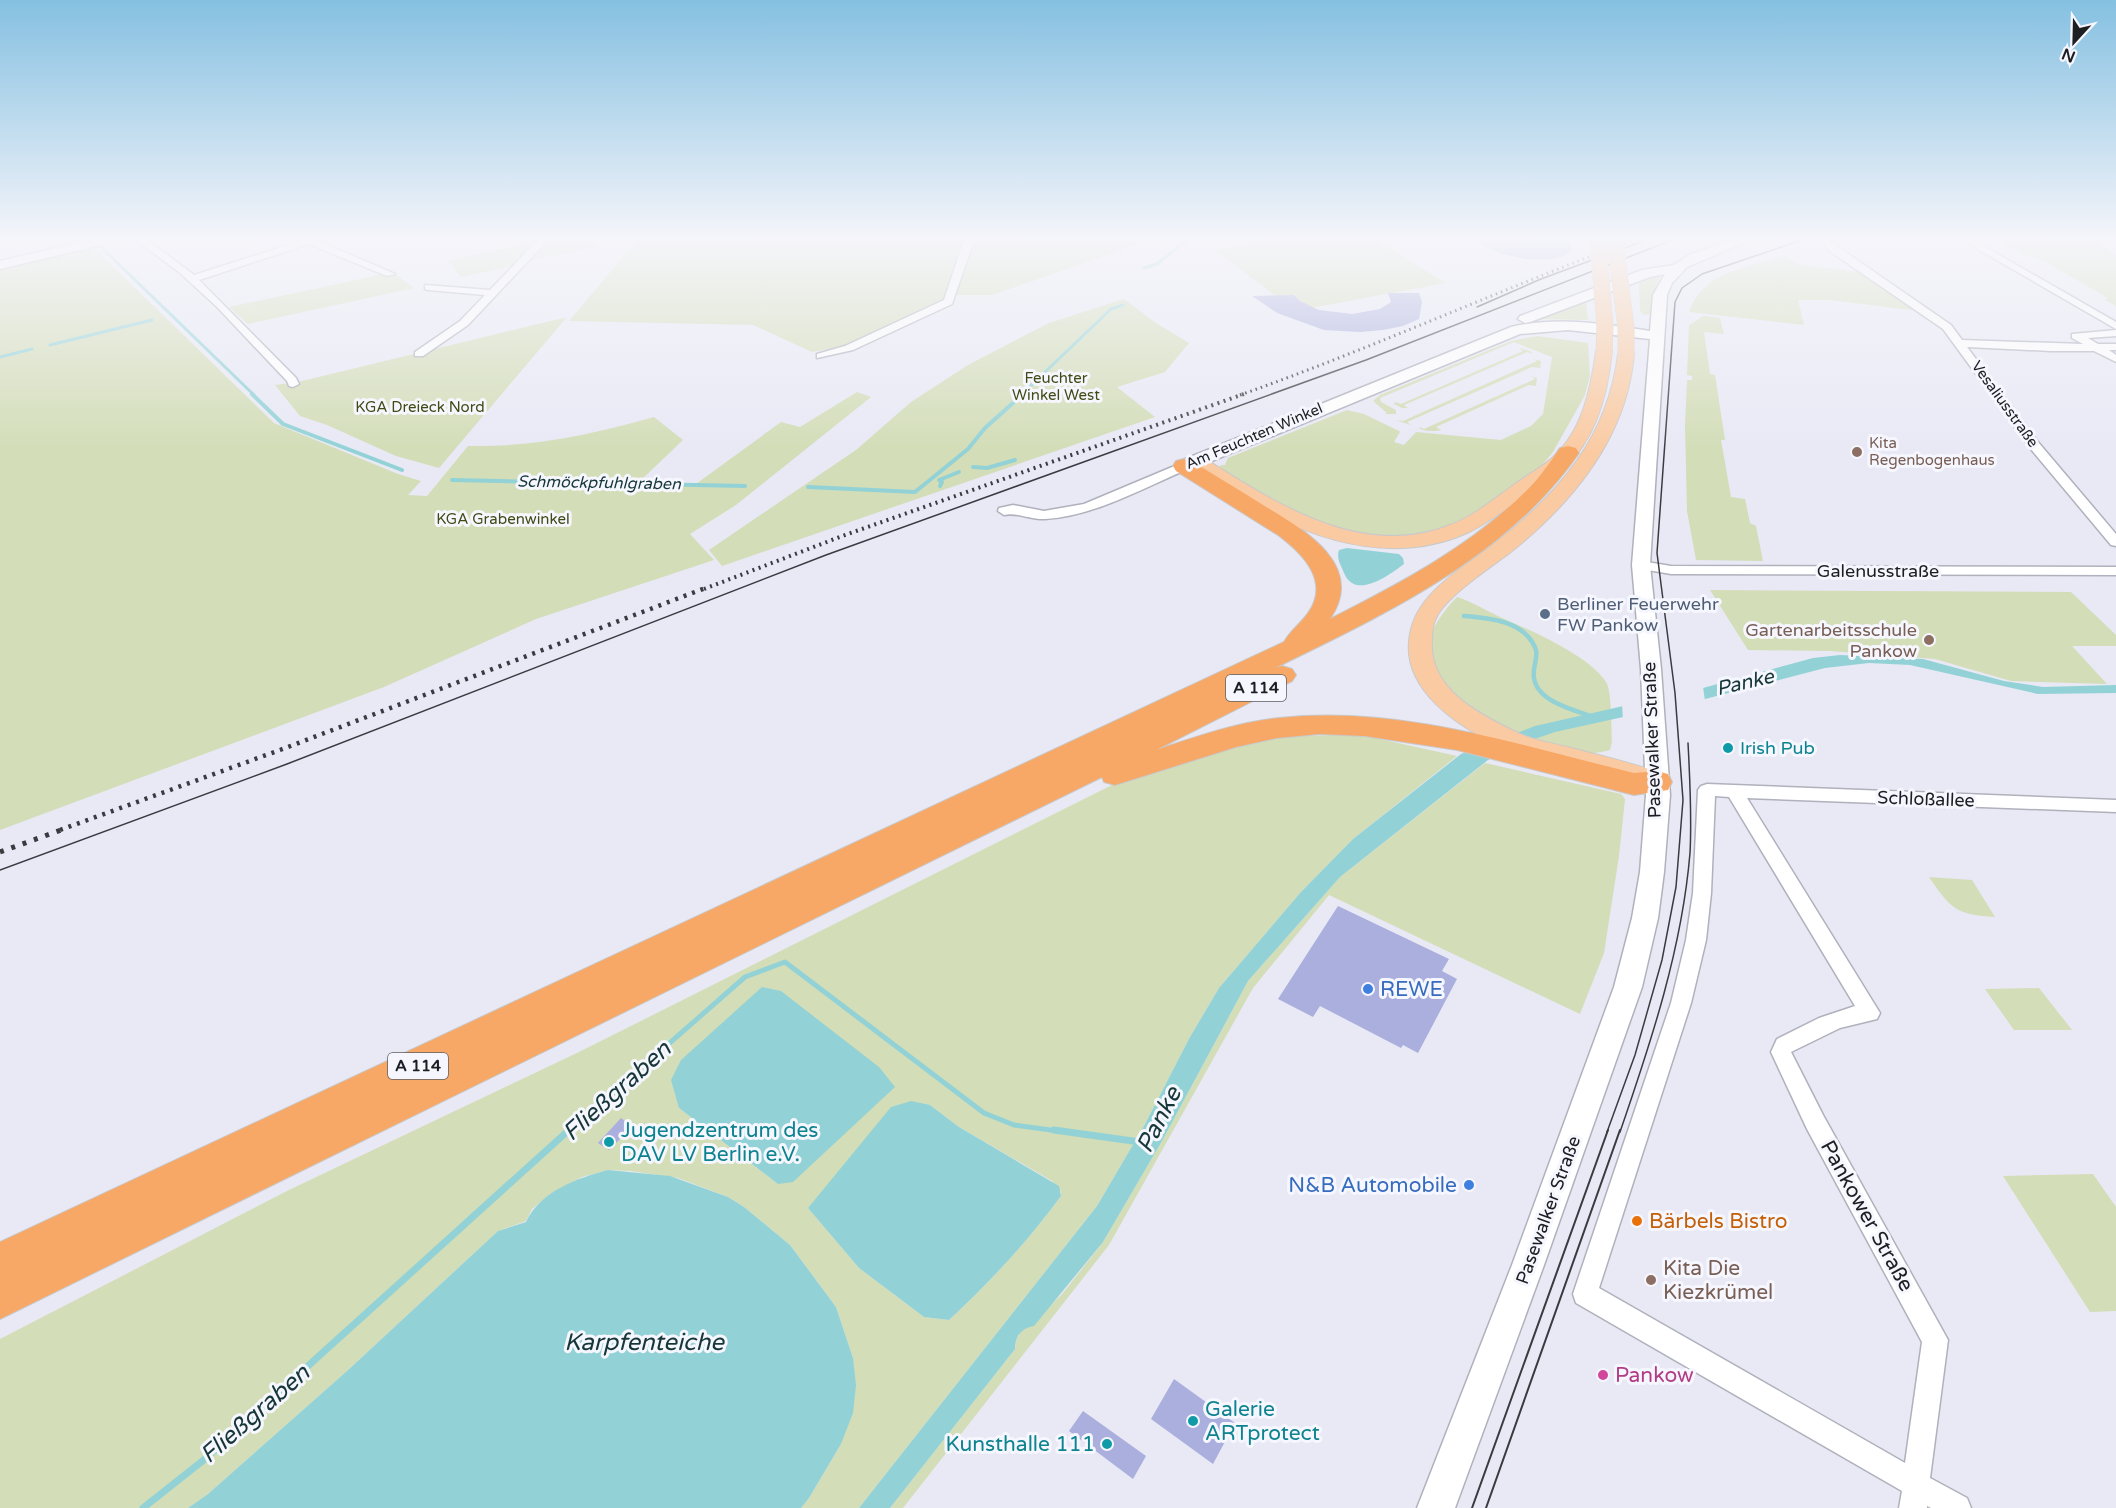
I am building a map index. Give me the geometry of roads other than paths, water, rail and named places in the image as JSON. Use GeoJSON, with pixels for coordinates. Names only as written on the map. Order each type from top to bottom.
{"type":"FeatureCollection","features":[{"type":"Feature","properties":{"kind":"highway","name":"A 114"},"geometry":{"type":"LineString","coordinates":[[0,1265],[1292,648],[1391,598],[1495,531],[1538,493],[1568,453]]}},
{"type":"Feature","properties":{"kind":"highway"},"geometry":{"type":"LineString","coordinates":[[1189,463],[1297,537],[1322,563],[1329,581],[1327,602],[1321,615],[1292,648]]}},
{"type":"Feature","properties":{"kind":"highway","name":"A 114"},"geometry":{"type":"LineString","coordinates":[[0,1297],[1201,716],[1412,608],[1485,561]]}},
{"type":"Feature","properties":{"kind":"highway"},"geometry":{"type":"LineString","coordinates":[[1021,803],[1206,745],[1280,728],[1317,726],[1393,729],[1634,784],[1657,782]]}},
{"type":"Feature","properties":{"kind":"main road","name":"Am Feuchten Winkel"},"geometry":{"type":"LineString","coordinates":[[1499,336],[1504,328],[1547,310]]}},
{"type":"Feature","properties":{"kind":"main road"},"geometry":{"type":"LineString","coordinates":[[1189,463],[1307,526],[1348,537],[1402,541],[1448,533],[1473,522],[1568,453],[1594,401],[1602,378],[1604,310]]}},
{"type":"Feature","properties":{"kind":"main road"},"geometry":{"type":"LineString","coordinates":[[1624,310],[1626,354],[1623,381],[1607,428],[1557,498],[1535,521],[1444,596],[1426,616],[1420,639],[1420,658],[1427,676],[1440,694],[1461,711],[1512,741],[1631,772],[1657,782]]}},
{"type":"Feature","properties":{"kind":"main road","name":"Pasewalker Straße"},"geometry":{"type":"LineString","coordinates":[[1436,1508],[1532,1256],[1628,987],[1645,918],[1652,872],[1657,782],[1641,565],[1659,310]]}},
{"type":"Feature","properties":{"kind":"main road","name":"Am Feuchten Winkel"},"geometry":{"type":"LineString","coordinates":[[1189,463],[1499,336],[1535,325],[1614,330],[1656,342]]}},
{"type":"Feature","properties":{"kind":"street"},"geometry":{"type":"LineString","coordinates":[[225,310],[242,326],[292,380],[293,384]]}},
{"type":"Feature","properties":{"kind":"street"},"geometry":{"type":"LineString","coordinates":[[418,354],[464,323],[476,310]]}},
{"type":"Feature","properties":{"kind":"street"},"geometry":{"type":"LineString","coordinates":[[821,356],[849,348],[932,310]]}},
{"type":"Feature","properties":{"kind":"street","name":"Vesaliusstraße"},"geometry":{"type":"LineString","coordinates":[[1923,310],[1947,327],[2034,445],[2116,542]]}},
{"type":"Feature","properties":{"kind":"street"},"geometry":{"type":"LineString","coordinates":[[2089,310],[2116,326]]}},
{"type":"Feature","properties":{"kind":"street"},"geometry":{"type":"LineString","coordinates":[[2116,333],[2076,335],[2116,359]]}},
{"type":"Feature","properties":{"kind":"street"},"geometry":{"type":"LineString","coordinates":[[1960,343],[2051,348],[2116,347]]}},
{"type":"Feature","properties":{"kind":"street","name":"Am Feuchten Winkel"},"geometry":{"type":"LineString","coordinates":[[1004,511],[1013,509],[1044,515],[1077,509],[1189,463]]}},
{"type":"Feature","properties":{"kind":"street","name":"Galenusstraße"},"geometry":{"type":"LineString","coordinates":[[1641,565],[1671,570],[2116,571]]}},
{"type":"Feature","properties":{"kind":"street","name":"Schloßallee"},"geometry":{"type":"LineString","coordinates":[[1915,1496],[1585,1294],[1662,1068],[1684,992],[1696,940],[1704,876],[1707,790],[2116,806]]}},
{"type":"Feature","properties":{"kind":"street","name":"Pankower Straße"},"geometry":{"type":"LineString","coordinates":[[1735,792],[1870,1013],[1856,1014],[1799,1037],[1784,1045],[1781,1052],[1815,1122],[1935,1341],[1915,1496]]}},
{"type":"Feature","properties":{"kind":"street"},"geometry":{"type":"LineString","coordinates":[[1915,1496],[1957,1508]]}},
{"type":"Feature","properties":{"kind":"water"},"geometry":{"type":"Polygon","coordinates":[[[1347,548],[1399,554],[1404,564],[1372,583],[1356,585],[1349,581],[1338,559],[1339,550],[1347,548]]]}},
{"type":"Feature","properties":{"kind":"water","name":"Panke"},"geometry":{"type":"Polygon","coordinates":[[[1840,655],[1923,659],[2004,681],[2043,687],[2116,685],[2116,693],[2038,694],[1910,665],[1869,663],[1825,668],[1705,699],[1555,732],[1526,742],[1488,760],[1340,877],[1248,981],[1162,1141],[1103,1242],[1034,1326],[1020,1334],[1015,1349],[890,1508],[859,1508],[1097,1206],[1144,1126],[1190,1037],[1219,988],[1301,892],[1353,839],[1461,754],[1535,726],[1703,688],[1813,658],[1840,655]]]}},
{"type":"Feature","properties":{"kind":"water"},"geometry":{"type":"Polygon","coordinates":[[[762,987],[781,991],[879,1067],[895,1087],[793,1182],[778,1184],[679,1108],[671,1080],[681,1060],[762,987]]]}},
{"type":"Feature","properties":{"kind":"water"},"geometry":{"type":"Polygon","coordinates":[[[911,1101],[930,1105],[959,1127],[1059,1186],[1061,1196],[1008,1261],[949,1320],[924,1317],[859,1268],[808,1208],[891,1107],[911,1101]]]}},
{"type":"Feature","properties":{"kind":"water","name":"Karpfenteiche"},"geometry":{"type":"Polygon","coordinates":[[[608,1170],[670,1176],[728,1197],[744,1207],[790,1245],[836,1307],[853,1358],[856,1385],[853,1413],[841,1444],[801,1508],[188,1508],[208,1494],[347,1371],[498,1231],[526,1222],[540,1202],[561,1187],[608,1170]]]}},
{"type":"Feature","properties":{"kind":"waterway","name":"Schmöckpfuhlgraben"},"geometry":{"type":"LineString","coordinates":[[167,310],[254,395]]}},
{"type":"Feature","properties":{"kind":"waterway"},"geometry":{"type":"LineString","coordinates":[[1021,395],[1110,310]]}},
{"type":"Feature","properties":{"kind":"waterway"},"geometry":{"type":"LineString","coordinates":[[50,345],[152,320]]}},
{"type":"Feature","properties":{"kind":"waterway"},"geometry":{"type":"LineString","coordinates":[[0,357],[32,349]]}},
{"type":"Feature","properties":{"kind":"waterway","name":"Schmöckpfuhlgraben"},"geometry":{"type":"LineString","coordinates":[[252,394],[283,424],[402,470]]}},
{"type":"Feature","properties":{"kind":"waterway"},"geometry":{"type":"LineString","coordinates":[[808,487],[915,492],[968,449],[985,428],[1023,394]]}},
{"type":"Feature","properties":{"kind":"waterway"},"geometry":{"type":"LineString","coordinates":[[973,467],[987,468],[1015,460]]}},
{"type":"Feature","properties":{"kind":"waterway"},"geometry":{"type":"LineString","coordinates":[[940,486],[942,482],[939,480],[959,472]]}},
{"type":"Feature","properties":{"kind":"waterway","name":"Schmöckpfuhlgraben"},"geometry":{"type":"LineString","coordinates":[[452,480],[745,486]]}},
{"type":"Feature","properties":{"kind":"waterway"},"geometry":{"type":"LineString","coordinates":[[1464,616],[1496,620],[1516,627],[1524,633],[1536,650],[1534,678],[1542,693],[1557,703],[1591,716]]}},
{"type":"Feature","properties":{"kind":"waterway","name":"Fließgraben"},"geometry":{"type":"LineString","coordinates":[[568,1132],[745,977],[785,962],[984,1113],[1014,1125],[1065,1132]]}},
{"type":"Feature","properties":{"kind":"waterway","name":"Fließgraben"},"geometry":{"type":"LineString","coordinates":[[143,1508],[205,1459],[569,1130]]}},
{"type":"Feature","properties":{"kind":"waterway","name":"Fließgraben"},"geometry":{"type":"LineString","coordinates":[[1054,1130],[1140,1142]]}},
{"type":"Feature","properties":{"kind":"tram line"},"geometry":{"type":"LineString","coordinates":[[0,870],[287,764],[826,555],[1366,360],[1493,310]]}},
{"type":"Feature","properties":{"kind":"tram line"},"geometry":{"type":"LineString","coordinates":[[1607,1132],[1635,1055],[1662,960],[1676,887],[1683,800],[1675,693],[1657,553],[1674,310]]}},
{"type":"Feature","properties":{"kind":"tram line"},"geometry":{"type":"LineString","coordinates":[[1620,1132],[1664,995],[1680,924],[1690,853],[1688,743]]}},
{"type":"Feature","properties":{"kind":"tram line"},"geometry":{"type":"LineString","coordinates":[[1472,1508],[1608,1130]]}},
{"type":"Feature","properties":{"kind":"tram line"},"geometry":{"type":"LineString","coordinates":[[1486,1508],[1620,1130]]}},
{"type":"Feature","properties":{"kind":"railway"},"geometry":{"type":"LineString","coordinates":[[1240,395],[1456,310]]}},
{"type":"Feature","properties":{"kind":"railway"},"geometry":{"type":"LineString","coordinates":[[704,589],[845,535],[1244,394]]}},
{"type":"Feature","properties":{"kind":"railway"},"geometry":{"type":"LineString","coordinates":[[60,830],[280,750],[708,587]]}},
{"type":"Feature","properties":{"kind":"railway"},"geometry":{"type":"LineString","coordinates":[[0,852],[64,829]]}},
{"type":"Feature","properties":{"kind":"place","name":"Kita Regenbogenhaus"},"geometry":{"type":"Point","coordinates":[1857,452]}},
{"type":"Feature","properties":{"kind":"place","name":"Berliner Feuerwehr FW Pankow"},"geometry":{"type":"Point","coordinates":[1545,614]}},
{"type":"Feature","properties":{"kind":"place","name":"Gartenarbeitsschule Pankow"},"geometry":{"type":"Point","coordinates":[1929,640]}},
{"type":"Feature","properties":{"kind":"place","name":"Irish Pub"},"geometry":{"type":"Point","coordinates":[1728,748]}},
{"type":"Feature","properties":{"kind":"place","name":"REWE"},"geometry":{"type":"Point","coordinates":[1368,989]}},
{"type":"Feature","properties":{"kind":"place","name":"Jugendzentrum des DAV LV Berlin e.V."},"geometry":{"type":"Point","coordinates":[609,1142]}},
{"type":"Feature","properties":{"kind":"place","name":"N&B Automobile"},"geometry":{"type":"Point","coordinates":[1469,1185]}},
{"type":"Feature","properties":{"kind":"place","name":"Bärbels Bistro"},"geometry":{"type":"Point","coordinates":[1637,1221]}},
{"type":"Feature","properties":{"kind":"place","name":"Kita Die Kiezkrümel"},"geometry":{"type":"Point","coordinates":[1651,1280]}},
{"type":"Feature","properties":{"kind":"place","name":"Pankow"},"geometry":{"type":"Point","coordinates":[1603,1375]}},
{"type":"Feature","properties":{"kind":"place","name":"Galerie ARTprotect"},"geometry":{"type":"Point","coordinates":[1193,1421]}},
{"type":"Feature","properties":{"kind":"place","name":"Kunsthalle 111"},"geometry":{"type":"Point","coordinates":[1107,1444]}},
{"type":"Feature","properties":{"kind":"park label","name":"Feuchter Winkel West"},"geometry":{"type":"Point","coordinates":[1056,386]}},
{"type":"Feature","properties":{"kind":"park label","name":"KGA Dreieck Nord"},"geometry":{"type":"Point","coordinates":[420,407]}},
{"type":"Feature","properties":{"kind":"park label","name":"KGA Grabenwinkel"},"geometry":{"type":"Point","coordinates":[503,519]}}]}
